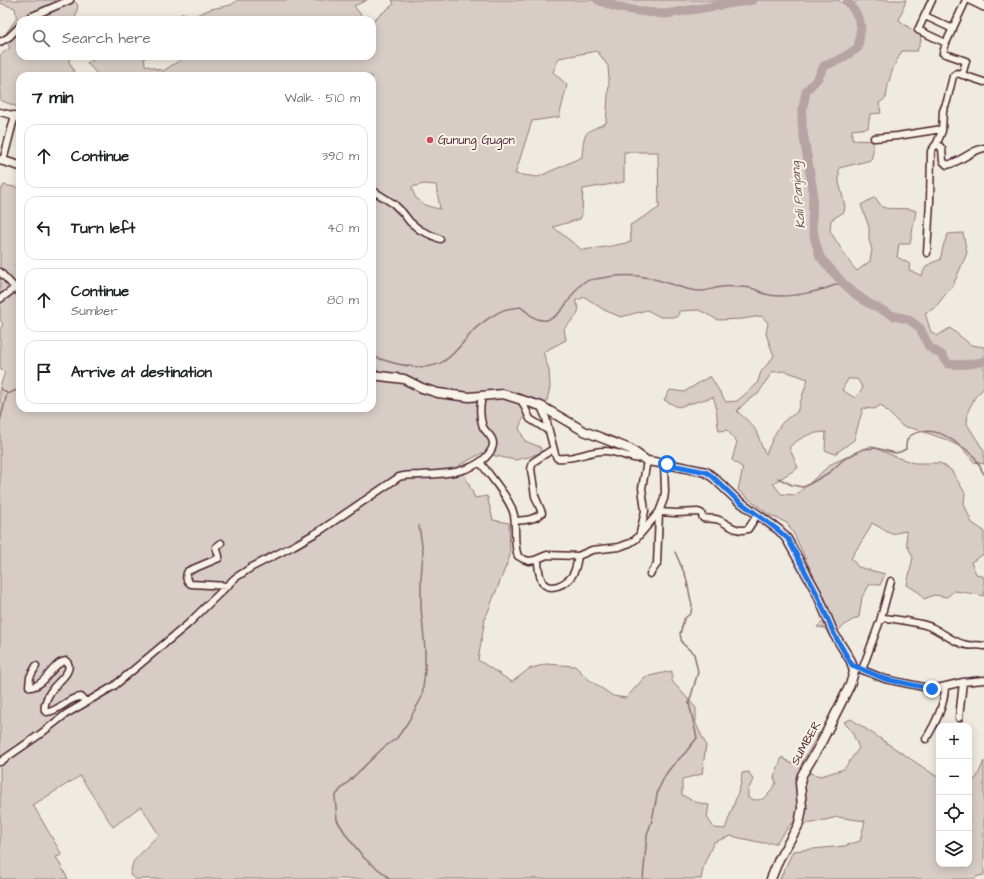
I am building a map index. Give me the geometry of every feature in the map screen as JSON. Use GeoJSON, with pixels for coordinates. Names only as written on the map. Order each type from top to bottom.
{"type":"FeatureCollection","features":[{"type":"Feature","properties":{"kind":"main road"},"geometry":{"type":"LineString","coordinates":[[972,0],[984,6]]}},
{"type":"Feature","properties":{"kind":"street"},"geometry":{"type":"LineString","coordinates":[[32,16],[70,0]]}},
{"type":"Feature","properties":{"kind":"street"},"geometry":{"type":"LineString","coordinates":[[932,0],[918,31],[946,43]]}},
{"type":"Feature","properties":{"kind":"street"},"geometry":{"type":"LineString","coordinates":[[962,75],[966,61],[943,53],[946,43],[966,0]]}},
{"type":"Feature","properties":{"kind":"street"},"geometry":{"type":"LineString","coordinates":[[925,16],[953,29]]}},
{"type":"Feature","properties":{"kind":"street"},"geometry":{"type":"LineString","coordinates":[[0,42],[9,37],[16,30]]}},
{"type":"Feature","properties":{"kind":"street"},"geometry":{"type":"LineString","coordinates":[[927,253],[930,201],[930,155],[932,149],[937,143],[942,129],[943,109],[947,101],[953,76],[957,73],[984,82]]}},
{"type":"Feature","properties":{"kind":"street"},"geometry":{"type":"LineString","coordinates":[[0,112],[16,116]]}},
{"type":"Feature","properties":{"kind":"street"},"geometry":{"type":"LineString","coordinates":[[16,119],[2,160],[16,165]]}},
{"type":"Feature","properties":{"kind":"street"},"geometry":{"type":"LineString","coordinates":[[874,138],[942,129]]}},
{"type":"Feature","properties":{"kind":"street"},"geometry":{"type":"LineString","coordinates":[[937,143],[942,149],[943,161],[947,165],[958,161],[976,149],[984,148]]}},
{"type":"Feature","properties":{"kind":"street"},"geometry":{"type":"LineString","coordinates":[[376,193],[394,204],[410,222],[420,230],[440,239]]}},
{"type":"Feature","properties":{"kind":"street"},"geometry":{"type":"LineString","coordinates":[[0,272],[15,288],[0,299]]}},
{"type":"Feature","properties":{"kind":"street"},"geometry":{"type":"LineString","coordinates":[[376,376],[404,379],[427,390],[469,397],[498,394],[509,395],[541,406],[584,431],[630,449],[644,460]]}},
{"type":"Feature","properties":{"kind":"street"},"geometry":{"type":"LineString","coordinates":[[0,762],[66,714],[114,686],[164,646],[243,572],[316,533],[399,477],[405,475],[445,474],[471,468],[480,462],[490,452],[493,446],[491,437],[483,426],[481,418],[480,409],[482,396]]}},
{"type":"Feature","properties":{"kind":"street"},"geometry":{"type":"LineString","coordinates":[[520,399],[530,419],[549,431]]}},
{"type":"Feature","properties":{"kind":"street"},"geometry":{"type":"LineString","coordinates":[[541,406],[546,418],[556,457],[571,459],[592,452],[616,452],[636,460],[664,463],[706,472],[736,499],[778,530],[791,544],[817,594],[834,634],[852,665],[876,676],[932,689],[963,682],[984,680]]}},
{"type":"Feature","properties":{"kind":"street"},"geometry":{"type":"LineString","coordinates":[[515,521],[538,517],[542,513],[535,496],[531,469],[533,462],[553,449]]}},
{"type":"Feature","properties":{"kind":"street"},"geometry":{"type":"LineString","coordinates":[[640,534],[645,511],[642,488],[644,460]]}},
{"type":"Feature","properties":{"kind":"street"},"geometry":{"type":"LineString","coordinates":[[480,462],[514,513],[516,550],[518,556],[529,561],[547,556],[578,556],[592,550],[624,545],[636,539],[659,512]]}},
{"type":"Feature","properties":{"kind":"street"},"geometry":{"type":"LineString","coordinates":[[650,574],[656,564],[659,512],[665,492],[664,463]]}},
{"type":"Feature","properties":{"kind":"street"},"geometry":{"type":"LineString","coordinates":[[659,512],[698,512],[701,513],[703,518],[716,519],[731,527],[745,530],[748,529],[757,515]]}},
{"type":"Feature","properties":{"kind":"street"},"geometry":{"type":"LineString","coordinates":[[221,543],[216,547],[219,558],[188,571],[186,577],[188,582],[191,584],[228,586]]}},
{"type":"Feature","properties":{"kind":"street"},"geometry":{"type":"LineString","coordinates":[[538,559],[542,581],[546,585],[555,586],[563,584],[573,576],[578,556]]}},
{"type":"Feature","properties":{"kind":"street"},"geometry":{"type":"LineString","coordinates":[[862,670],[880,621],[891,581]]}},
{"type":"Feature","properties":{"kind":"street"},"geometry":{"type":"LineString","coordinates":[[880,621],[886,618],[925,625],[934,628],[949,638],[963,644],[971,646],[984,646]]}},
{"type":"Feature","properties":{"kind":"street"},"geometry":{"type":"LineString","coordinates":[[36,666],[29,681],[29,686],[31,687],[40,684],[60,663],[66,661],[69,665],[63,678],[53,688],[44,706],[44,711],[52,712],[76,697],[81,697],[86,702]]}},
{"type":"Feature","properties":{"kind":"street","name":"SUMBER"},"geometry":{"type":"LineString","coordinates":[[771,879],[779,859],[799,823],[802,808],[800,782],[802,775],[820,745],[850,685],[854,676],[852,665]]}},
{"type":"Feature","properties":{"kind":"street"},"geometry":{"type":"LineString","coordinates":[[959,718],[963,682]]}},
{"type":"Feature","properties":{"kind":"street"},"geometry":{"type":"LineString","coordinates":[[926,739],[938,717],[945,687]]}},
{"type":"Feature","properties":{"kind":"shaded area"},"geometry":{"type":"Polygon","coordinates":[[[0,0],[73,0],[78,5],[76,16],[17,16],[15,8],[0,3],[0,0]]]}},
{"type":"Feature","properties":{"kind":"shaded area"},"geometry":{"type":"Polygon","coordinates":[[[238,0],[367,0],[354,6],[362,16],[194,16],[211,9],[231,5],[238,0]]]}},
{"type":"Feature","properties":{"kind":"shaded area"},"geometry":{"type":"Polygon","coordinates":[[[392,0],[838,0],[849,7],[858,0],[906,0],[899,20],[911,29],[920,32],[921,41],[917,51],[902,51],[890,79],[886,98],[879,103],[881,113],[870,114],[868,128],[852,130],[852,140],[873,141],[873,152],[871,160],[839,168],[839,182],[845,206],[844,212],[831,220],[830,231],[850,263],[857,271],[870,261],[872,250],[869,240],[869,227],[861,205],[875,197],[882,207],[916,211],[910,244],[899,244],[897,257],[910,264],[909,270],[922,276],[928,265],[940,260],[948,234],[963,233],[967,253],[954,283],[935,308],[925,313],[931,332],[937,336],[950,328],[971,345],[984,347],[984,388],[975,397],[968,411],[967,424],[984,451],[984,464],[974,462],[961,447],[944,439],[919,430],[902,426],[881,405],[874,409],[863,408],[854,440],[835,454],[825,450],[826,432],[811,434],[794,443],[789,447],[798,468],[773,483],[781,494],[796,495],[831,464],[871,446],[914,463],[940,463],[951,470],[965,493],[964,504],[972,523],[984,531],[984,554],[971,562],[976,574],[984,577],[984,596],[954,591],[947,597],[934,595],[924,599],[920,593],[907,585],[913,557],[907,545],[906,531],[891,534],[872,523],[851,558],[858,567],[885,574],[880,585],[870,584],[862,597],[859,617],[847,623],[830,637],[825,628],[817,627],[831,615],[826,600],[795,536],[787,523],[768,514],[738,490],[743,468],[732,460],[737,442],[727,430],[719,431],[716,405],[713,397],[678,407],[664,400],[670,390],[684,392],[710,376],[726,402],[737,401],[757,384],[761,372],[774,356],[766,334],[768,323],[762,316],[718,320],[699,310],[679,311],[678,317],[660,317],[647,310],[621,317],[604,310],[585,297],[575,301],[579,308],[577,315],[564,329],[566,340],[543,352],[549,370],[550,387],[546,405],[529,412],[523,418],[519,428],[525,441],[540,447],[542,452],[515,460],[482,453],[460,465],[475,498],[487,496],[493,520],[509,523],[510,556],[485,619],[478,660],[512,682],[529,669],[546,664],[575,666],[588,679],[613,696],[626,698],[645,677],[672,671],[672,681],[696,708],[696,724],[706,745],[702,774],[682,779],[682,795],[695,802],[709,805],[707,817],[714,828],[725,829],[741,784],[742,773],[749,772],[753,780],[748,790],[748,798],[754,800],[762,799],[768,795],[776,783],[774,777],[782,757],[790,763],[801,764],[819,733],[827,736],[809,773],[821,776],[844,769],[859,748],[852,732],[844,722],[851,719],[936,776],[936,867],[972,867],[972,783],[977,777],[984,761],[984,875],[978,876],[974,879],[780,879],[793,851],[844,846],[860,841],[865,821],[837,817],[813,823],[791,824],[776,843],[763,843],[731,836],[714,842],[704,864],[701,879],[135,879],[130,875],[133,862],[159,835],[141,806],[113,827],[80,776],[33,805],[62,855],[56,857],[68,879],[0,879],[0,387],[5,372],[0,369],[0,330],[3,324],[0,320],[0,189],[2,189],[4,185],[16,187],[16,412],[376,412],[376,72],[95,72],[87,63],[93,60],[144,60],[145,65],[163,71],[180,60],[376,60],[376,18],[394,4],[392,0]],[[597,51],[559,58],[553,72],[567,85],[559,117],[532,121],[515,174],[538,177],[582,157],[583,143],[586,134],[606,123],[609,82],[608,66],[597,51]],[[624,152],[624,182],[583,189],[582,214],[580,219],[553,227],[582,250],[631,242],[630,225],[659,208],[658,152],[624,152]],[[424,184],[412,187],[413,193],[418,201],[430,207],[440,209],[436,185],[424,184]],[[785,371],[772,372],[758,394],[748,400],[737,411],[751,424],[757,433],[766,454],[781,424],[797,412],[808,379],[785,371]],[[848,379],[842,390],[855,398],[863,388],[857,379],[848,379]]]}},
{"type":"Feature","properties":{"kind":"shaded area"},"geometry":{"type":"Polygon","coordinates":[[[182,13],[194,16],[180,16],[182,13]]]}},
{"type":"Feature","properties":{"kind":"shaded area"},"geometry":{"type":"Polygon","coordinates":[[[16,19],[16,60],[69,60],[75,72],[16,72],[16,106],[0,100],[0,55],[10,48],[4,36],[16,19]]]}},
{"type":"Feature","properties":{"kind":"waterway","name":"Kali Panjang"},"geometry":{"type":"LineString","coordinates":[[598,0],[613,6],[637,11],[665,14],[753,0]]}},
{"type":"Feature","properties":{"kind":"waterway","name":"Kali Panjang"},"geometry":{"type":"LineString","coordinates":[[847,0],[857,15],[861,26],[858,48],[839,60],[824,66],[818,78],[806,91],[802,113],[802,125],[813,190],[812,224],[820,257],[842,282],[868,303],[894,316],[908,319],[920,328],[929,347],[942,355],[948,364],[957,365],[984,361]]}},
{"type":"Feature","properties":{"kind":"waterway"},"geometry":{"type":"LineString","coordinates":[[376,357],[408,366],[427,367],[436,365],[452,355],[472,332],[499,312],[520,307],[537,319],[545,320],[552,318],[564,307],[584,282],[593,279],[638,276],[655,279],[696,291],[723,287],[745,287],[773,296],[804,294],[825,289],[842,282]]}},
{"type":"Feature","properties":{"kind":"waterway"},"geometry":{"type":"LineString","coordinates":[[0,388],[7,393]]}},
{"type":"Feature","properties":{"kind":"waterway"},"geometry":{"type":"LineString","coordinates":[[0,421],[7,394],[16,391]]}},
{"type":"Feature","properties":{"kind":"waterway"},"geometry":{"type":"LineString","coordinates":[[778,478],[792,485],[802,487],[806,486],[830,472],[844,459],[863,449],[876,448],[895,453],[900,452],[906,449],[909,437],[913,434],[926,431],[942,434],[973,455],[984,474]]}},
{"type":"Feature","properties":{"kind":"waterway"},"geometry":{"type":"LineString","coordinates":[[389,879],[364,858],[347,836],[337,820],[335,797],[340,790],[383,748],[397,738],[422,697],[425,670],[425,649],[421,608],[423,552],[419,526]]}},
{"type":"Feature","properties":{"kind":"waterway"},"geometry":{"type":"LineString","coordinates":[[643,879],[647,835],[652,820],[658,790],[666,774],[697,738],[689,703],[698,672],[694,654],[682,643],[680,634],[684,619],[691,613],[692,606],[686,577],[675,552]]}},
{"type":"Feature","properties":{"kind":"place","name":"Gunung Gugon"},"geometry":{"type":"Point","coordinates":[430,140]}},
{"type":"Feature","properties":{"kind":"route"},"geometry":{"type":"LineString","coordinates":[[667,464],[706,472],[736,499],[783,533],[794,548],[823,606],[834,634],[852,665],[885,679],[932,689]]}}]}
